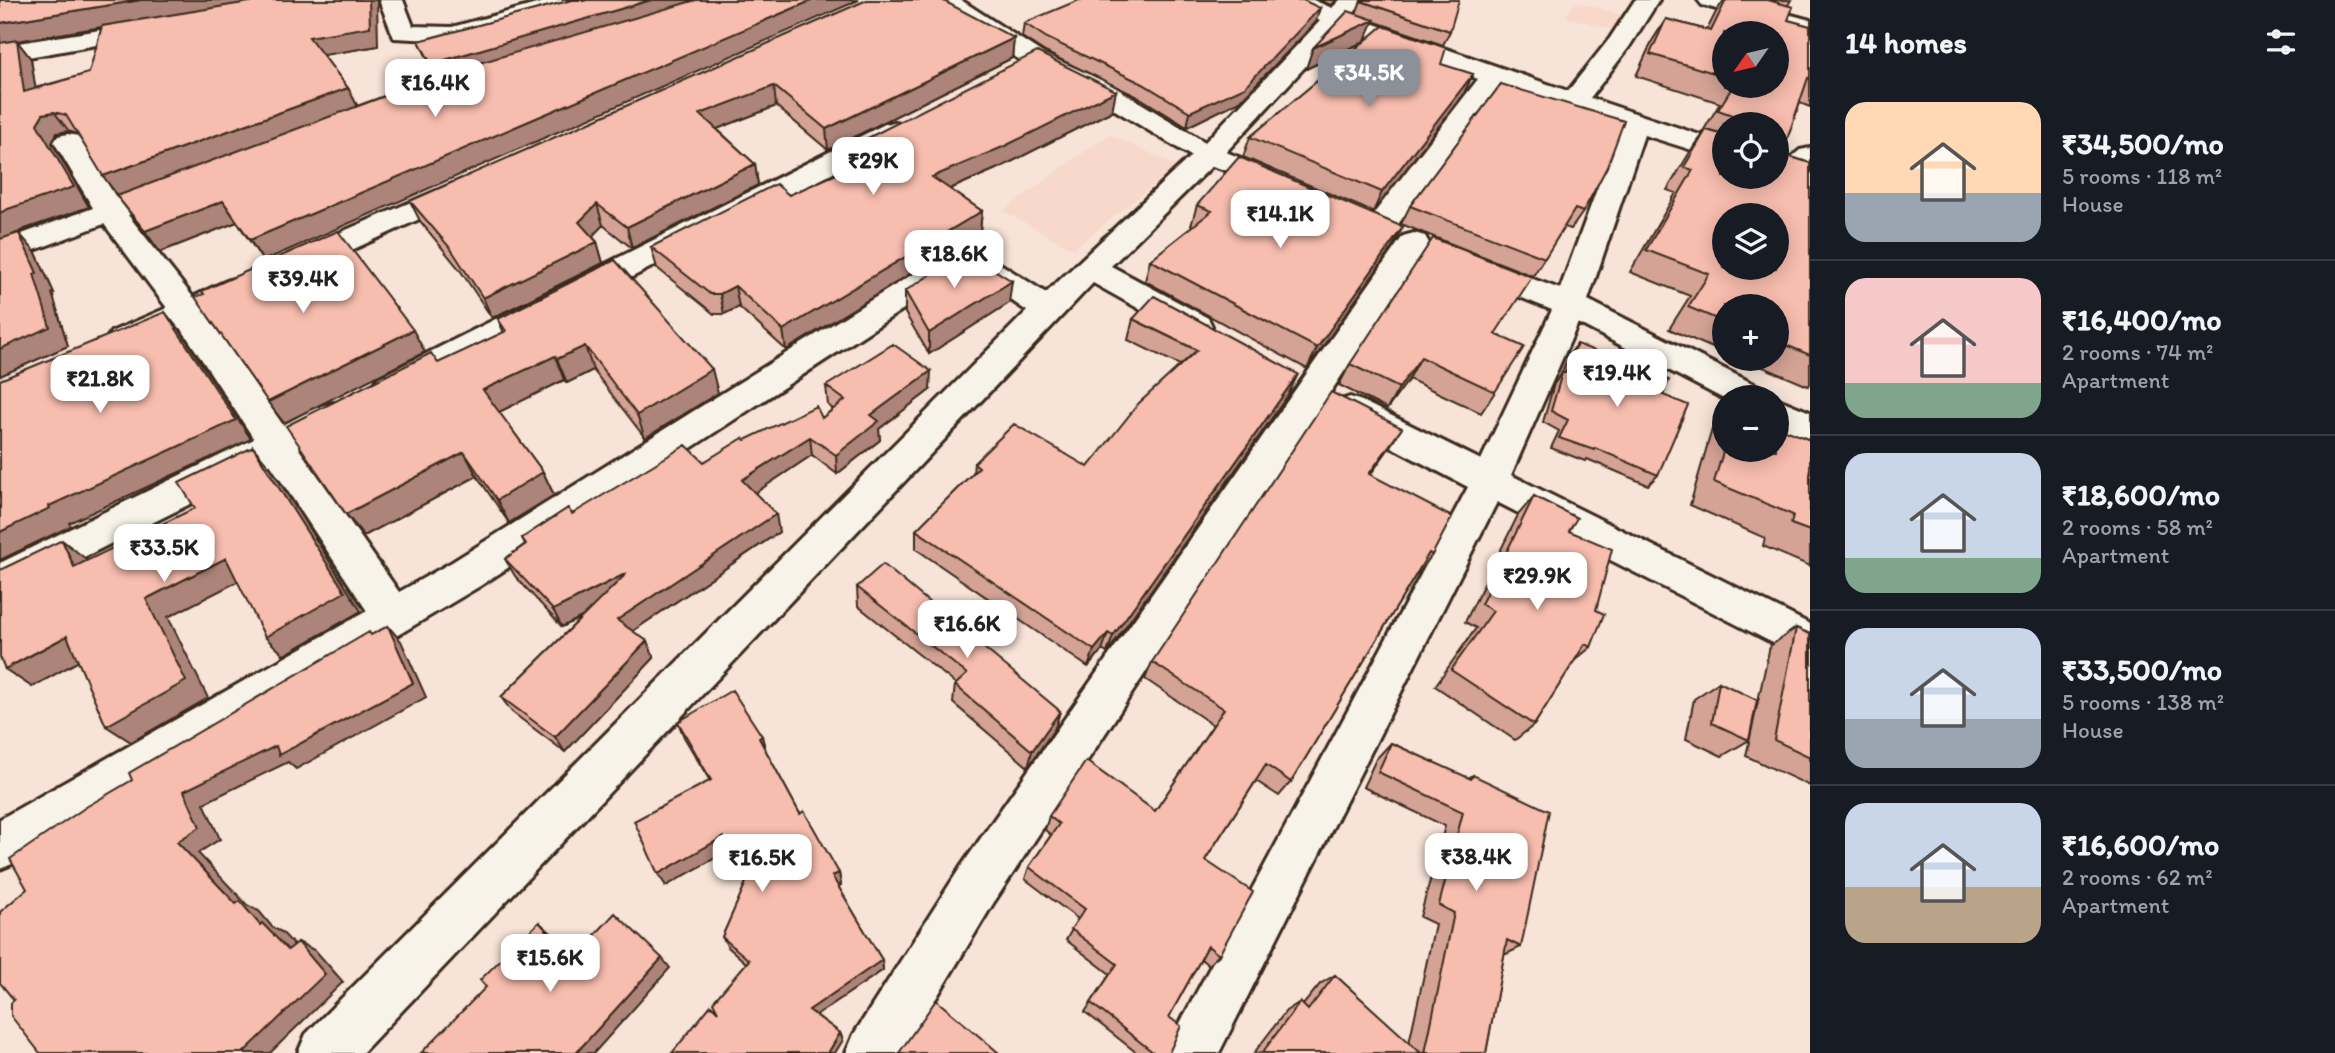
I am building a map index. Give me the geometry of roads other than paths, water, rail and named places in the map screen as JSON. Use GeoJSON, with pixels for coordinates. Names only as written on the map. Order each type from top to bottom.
{"type":"FeatureCollection","features":[{"type":"Feature","properties":{"kind":"street"},"geometry":{"type":"LineString","coordinates":[[391,0],[402,33],[453,34],[578,0]]}},
{"type":"Feature","properties":{"kind":"street"},"geometry":{"type":"LineString","coordinates":[[945,0],[1023,65],[1099,89],[1208,155],[1257,176]]}},
{"type":"Feature","properties":{"kind":"street"},"geometry":{"type":"LineString","coordinates":[[1293,0],[1336,19],[1494,76],[1712,148]]}},
{"type":"Feature","properties":{"kind":"street"},"geometry":{"type":"LineString","coordinates":[[328,1052],[1048,309],[1208,155],[1353,0]]}},
{"type":"Feature","properties":{"kind":"street"},"geometry":{"type":"LineString","coordinates":[[1574,101],[1620,42],[1647,0]]}},
{"type":"Feature","properties":{"kind":"street"},"geometry":{"type":"LineString","coordinates":[[1710,0],[1810,27]]}},
{"type":"Feature","properties":{"kind":"street"},"geometry":{"type":"LineString","coordinates":[[0,54],[175,24]]}},
{"type":"Feature","properties":{"kind":"street"},"geometry":{"type":"LineString","coordinates":[[873,1053],[977,885],[1314,391],[1408,240],[1494,76]]}},
{"type":"Feature","properties":{"kind":"street"},"geometry":{"type":"LineString","coordinates":[[0,582],[279,444],[923,116]]}},
{"type":"Feature","properties":{"kind":"street"},"geometry":{"type":"LineString","coordinates":[[1201,1047],[1490,480],[1570,305],[1635,123]]}},
{"type":"Feature","properties":{"kind":"street"},"geometry":{"type":"LineString","coordinates":[[68,142],[110,212],[187,312],[279,444],[393,616]]}},
{"type":"Feature","properties":{"kind":"street"},"geometry":{"type":"LineString","coordinates":[[1789,168],[1804,163],[1810,156]]}},
{"type":"Feature","properties":{"kind":"street"},"geometry":{"type":"LineString","coordinates":[[100,350],[492,176]]}},
{"type":"Feature","properties":{"kind":"street"},"geometry":{"type":"LineString","coordinates":[[0,253],[202,177]]}},
{"type":"Feature","properties":{"kind":"street"},"geometry":{"type":"LineString","coordinates":[[1408,240],[1570,305],[1727,385]]}},
{"type":"Feature","properties":{"kind":"street"},"geometry":{"type":"LineString","coordinates":[[0,845],[466,574],[943,269],[962,261],[977,263],[1048,309]]}},
{"type":"Feature","properties":{"kind":"street"},"geometry":{"type":"LineString","coordinates":[[1090,268],[1220,340]]}},
{"type":"Feature","properties":{"kind":"street"},"geometry":{"type":"LineString","coordinates":[[1279,372],[1810,644]]}},
{"type":"Feature","properties":{"kind":"street"},"geometry":{"type":"LineString","coordinates":[[1789,418],[1810,428]]}}]}
